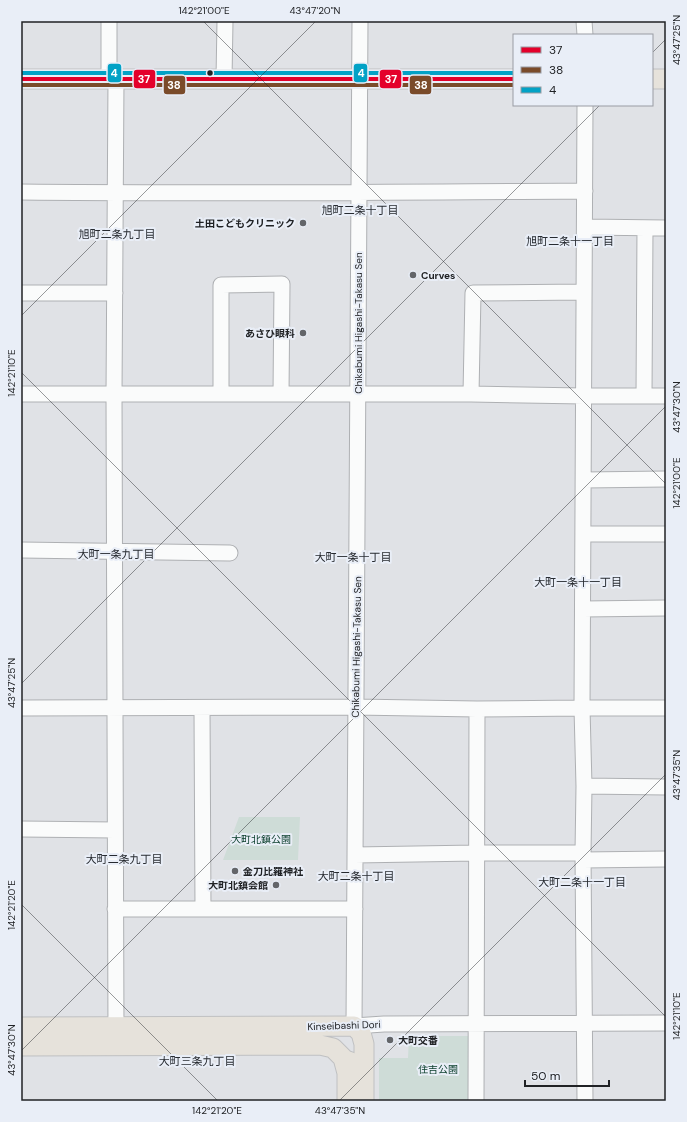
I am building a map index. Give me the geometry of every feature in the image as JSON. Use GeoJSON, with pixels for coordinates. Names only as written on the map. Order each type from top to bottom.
{"type":"FeatureCollection","features":[{"type":"Feature","properties":{"kind":"main road"},"geometry":{"type":"LineString","coordinates":[[21,79],[513,79]]}},
{"type":"Feature","properties":{"kind":"main road"},"geometry":{"type":"LineString","coordinates":[[653,80],[666,80]]}},
{"type":"Feature","properties":{"kind":"main road"},"geometry":{"type":"LineString","coordinates":[[320,1045],[354,1026]]}},
{"type":"Feature","properties":{"kind":"main road"},"geometry":{"type":"LineString","coordinates":[[347,1101],[347,1073],[354,1026]]}},
{"type":"Feature","properties":{"kind":"main road"},"geometry":{"type":"LineString","coordinates":[[354,1026],[361,1033],[364,1044],[364,1101]]}},
{"type":"Feature","properties":{"kind":"main road","name":"Kinseibashi Dori"},"geometry":{"type":"LineString","coordinates":[[21,1027],[354,1026]]}},
{"type":"Feature","properties":{"kind":"main road","name":"Kinseibashi Dori"},"geometry":{"type":"LineString","coordinates":[[21,1046],[320,1045],[333,1048],[343,1058],[347,1073]]}},
{"type":"Feature","properties":{"kind":"street"},"geometry":{"type":"LineString","coordinates":[[109,21],[112,79],[115,293],[116,1046]]}},
{"type":"Feature","properties":{"kind":"street"},"geometry":{"type":"LineString","coordinates":[[224,21],[224,79]]}},
{"type":"Feature","properties":{"kind":"street","name":"Chikabumi Higashi-Takasu Sen"},"geometry":{"type":"LineString","coordinates":[[354,1026],[360,21]]}},
{"type":"Feature","properties":{"kind":"street"},"geometry":{"type":"LineString","coordinates":[[584,21],[584,34]]}},
{"type":"Feature","properties":{"kind":"street"},"geometry":{"type":"LineString","coordinates":[[584,1101],[584,786],[582,708],[585,106]]}},
{"type":"Feature","properties":{"kind":"street"},"geometry":{"type":"LineString","coordinates":[[21,192],[359,193],[585,191]]}},
{"type":"Feature","properties":{"kind":"street"},"geometry":{"type":"LineString","coordinates":[[585,227],[666,228]]}},
{"type":"Feature","properties":{"kind":"street"},"geometry":{"type":"LineString","coordinates":[[644,396],[645,228]]}},
{"type":"Feature","properties":{"kind":"street"},"geometry":{"type":"LineString","coordinates":[[221,394],[221,285],[282,284],[281,394]]}},
{"type":"Feature","properties":{"kind":"street"},"geometry":{"type":"LineString","coordinates":[[470,394],[473,293],[584,292]]}},
{"type":"Feature","properties":{"kind":"street"},"geometry":{"type":"LineString","coordinates":[[21,293],[115,293]]}},
{"type":"Feature","properties":{"kind":"street"},"geometry":{"type":"LineString","coordinates":[[21,394],[470,394],[666,396]]}},
{"type":"Feature","properties":{"kind":"street"},"geometry":{"type":"LineString","coordinates":[[584,480],[666,479]]}},
{"type":"Feature","properties":{"kind":"street"},"geometry":{"type":"LineString","coordinates":[[584,534],[666,534]]}},
{"type":"Feature","properties":{"kind":"street"},"geometry":{"type":"LineString","coordinates":[[21,550],[230,553]]}},
{"type":"Feature","properties":{"kind":"street"},"geometry":{"type":"LineString","coordinates":[[583,609],[666,608]]}},
{"type":"Feature","properties":{"kind":"street"},"geometry":{"type":"LineString","coordinates":[[21,708],[666,708]]}},
{"type":"Feature","properties":{"kind":"street"},"geometry":{"type":"LineString","coordinates":[[202,708],[202,909]]}},
{"type":"Feature","properties":{"kind":"street"},"geometry":{"type":"LineString","coordinates":[[476,1101],[477,709]]}},
{"type":"Feature","properties":{"kind":"street"},"geometry":{"type":"LineString","coordinates":[[584,786],[666,787]]}},
{"type":"Feature","properties":{"kind":"street"},"geometry":{"type":"LineString","coordinates":[[21,829],[115,830]]}},
{"type":"Feature","properties":{"kind":"street"},"geometry":{"type":"LineString","coordinates":[[355,855],[476,853],[666,859]]}},
{"type":"Feature","properties":{"kind":"street"},"geometry":{"type":"LineString","coordinates":[[115,909],[355,909]]}},
{"type":"Feature","properties":{"kind":"street","name":"Kinseibashi Dori"},"geometry":{"type":"LineString","coordinates":[[354,1026],[384,1024],[666,1023]]}},
{"type":"Feature","properties":{"kind":"green space","name":"大町北鎮公園"},"geometry":{"type":"Polygon","coordinates":[[[239,817],[300,817],[298,860],[223,860],[239,817]]]}},
{"type":"Feature","properties":{"kind":"green space","name":"住吉公園"},"geometry":{"type":"Polygon","coordinates":[[[409,1036],[470,1036],[470,1101],[379,1101],[379,1058],[408,1058],[409,1036]]]}},
{"type":"Feature","properties":{"kind":"transit line","name":"4"},"geometry":{"type":"LineString","coordinates":[[21,73],[513,73]]}},
{"type":"Feature","properties":{"kind":"transit line","name":"37"},"geometry":{"type":"LineString","coordinates":[[21,79],[513,79]]}},
{"type":"Feature","properties":{"kind":"transit line","name":"38"},"geometry":{"type":"LineString","coordinates":[[21,85],[513,85]]}},
{"type":"Feature","properties":{"kind":"place","name":"土田こどもクリニック"},"geometry":{"type":"Point","coordinates":[303,223]}},
{"type":"Feature","properties":{"kind":"place","name":"Curves"},"geometry":{"type":"Point","coordinates":[413,275]}},
{"type":"Feature","properties":{"kind":"place","name":"あさひ眼科"},"geometry":{"type":"Point","coordinates":[303,333]}},
{"type":"Feature","properties":{"kind":"place","name":"金刀比羅神社"},"geometry":{"type":"Point","coordinates":[235,871]}},
{"type":"Feature","properties":{"kind":"place","name":"大町北鎮会館"},"geometry":{"type":"Point","coordinates":[276,885]}},
{"type":"Feature","properties":{"kind":"place","name":"大町交番"},"geometry":{"type":"Point","coordinates":[390,1040]}},
{"type":"Feature","properties":{"kind":"district","name":"旭町二条十丁目"},"geometry":{"type":"Point","coordinates":[360,210]}},
{"type":"Feature","properties":{"kind":"district","name":"旭町二条九丁目"},"geometry":{"type":"Point","coordinates":[117,234]}},
{"type":"Feature","properties":{"kind":"district","name":"旭町二条十一丁目"},"geometry":{"type":"Point","coordinates":[570,241]}},
{"type":"Feature","properties":{"kind":"district","name":"大町一条九丁目"},"geometry":{"type":"Point","coordinates":[116,554]}},
{"type":"Feature","properties":{"kind":"district","name":"大町一条十丁目"},"geometry":{"type":"Point","coordinates":[353,557]}},
{"type":"Feature","properties":{"kind":"district","name":"大町一条十一丁目"},"geometry":{"type":"Point","coordinates":[578,582]}},
{"type":"Feature","properties":{"kind":"district","name":"大町二条九丁目"},"geometry":{"type":"Point","coordinates":[124,859]}},
{"type":"Feature","properties":{"kind":"district","name":"大町二条十丁目"},"geometry":{"type":"Point","coordinates":[356,876]}},
{"type":"Feature","properties":{"kind":"district","name":"大町二条十一丁目"},"geometry":{"type":"Point","coordinates":[582,882]}},
{"type":"Feature","properties":{"kind":"district","name":"大町三条九丁目"},"geometry":{"type":"Point","coordinates":[197,1061]}}]}
